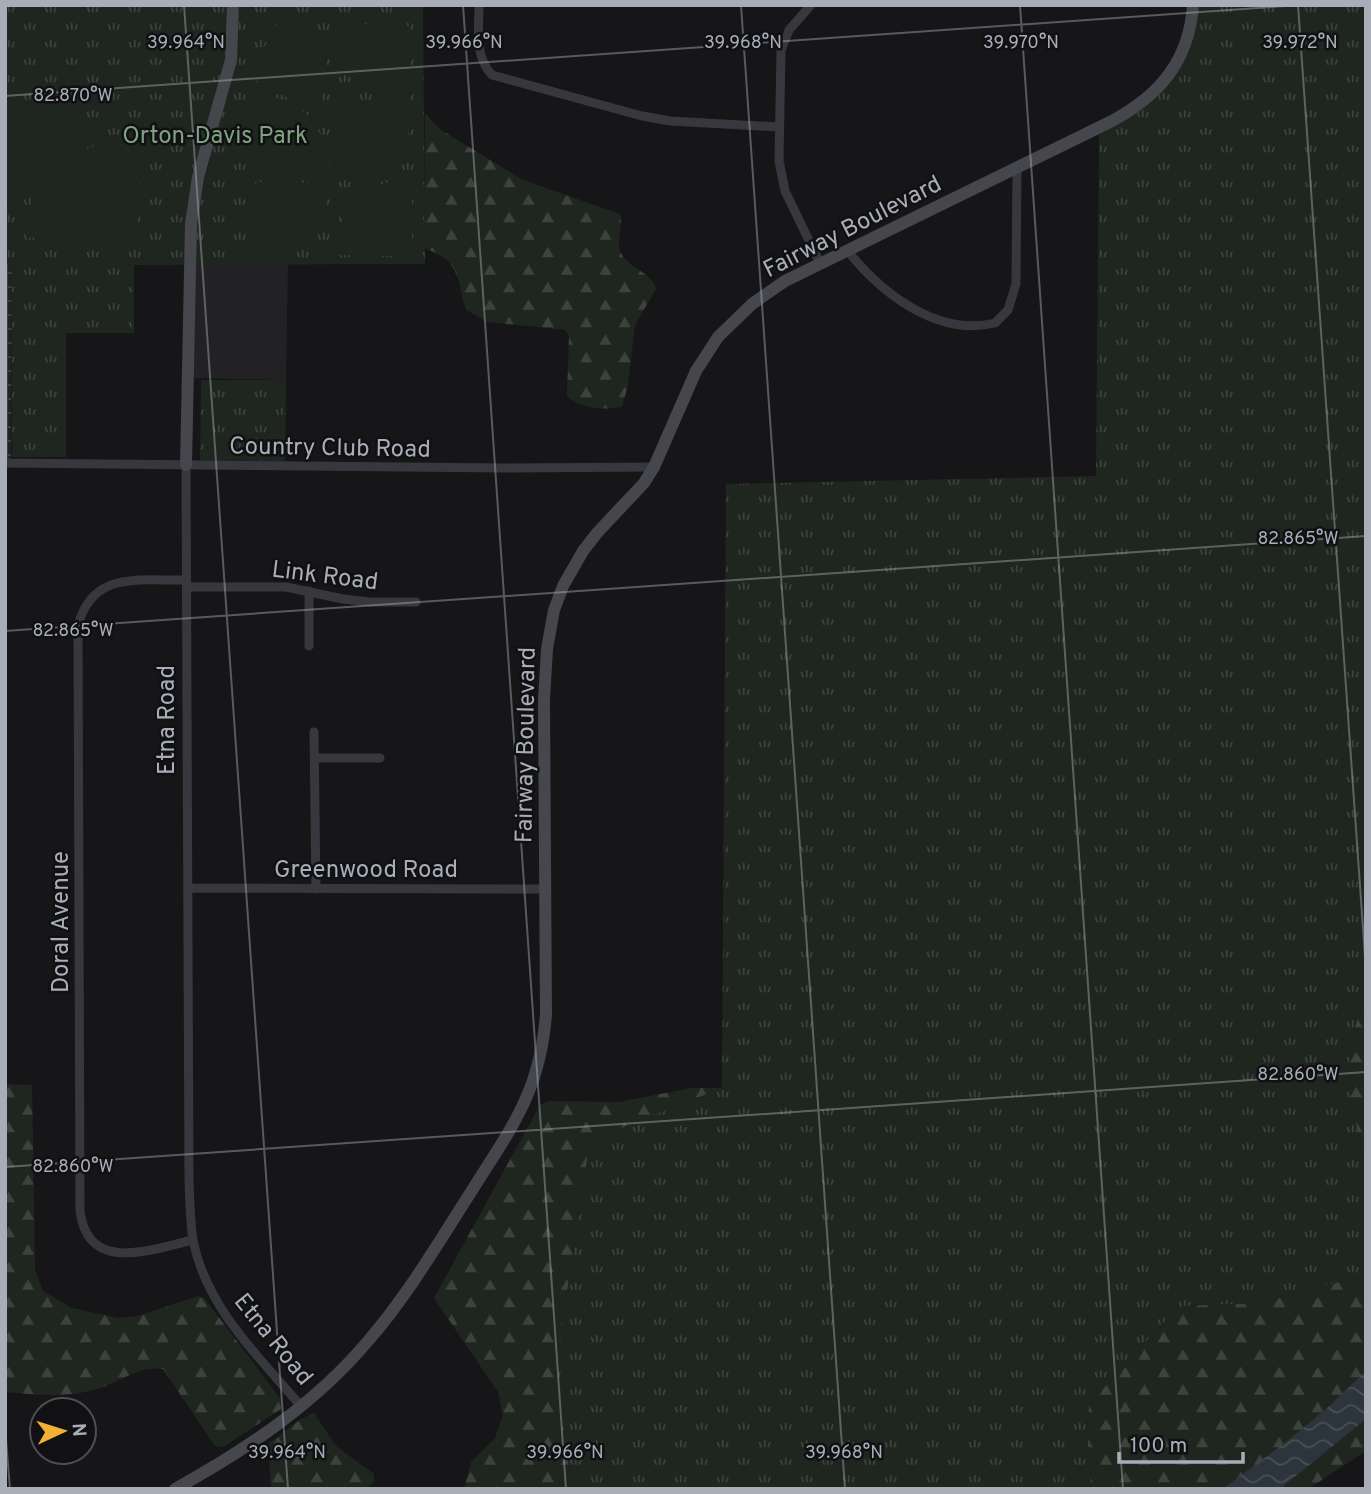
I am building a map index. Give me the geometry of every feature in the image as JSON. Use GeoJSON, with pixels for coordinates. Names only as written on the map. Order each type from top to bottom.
{"type":"FeatureCollection","features":[{"type":"Feature","properties":{"kind":"street","name":"Etna Road"},"geometry":{"type":"LineString","coordinates":[[233,5],[231,60],[198,177],[191,224],[186,465],[190,1194],[193,1240],[210,1287],[222,1310],[301,1406]]}},
{"type":"Feature","properties":{"kind":"street"},"geometry":{"type":"LineString","coordinates":[[479,5],[479,52],[483,65],[492,75],[642,116],[670,121],[779,127]]}},
{"type":"Feature","properties":{"kind":"street"},"geometry":{"type":"LineString","coordinates":[[811,5],[783,41],[779,63],[779,161],[785,191],[820,263]]}},
{"type":"Feature","properties":{"kind":"street","name":"Fairway Boulevard"},"geometry":{"type":"LineString","coordinates":[[175,1489],[243,1450],[301,1406],[350,1361],[393,1311],[512,1128],[529,1096],[538,1071],[545,1026],[544,700],[546,655],[554,610],[563,586],[583,551],[644,483],[654,467],[696,371],[718,337],[751,304],[785,281],[1110,122],[1145,100],[1179,61],[1186,44],[1193,5]]}},
{"type":"Feature","properties":{"kind":"street"},"geometry":{"type":"LineString","coordinates":[[847,250],[884,288],[926,315],[965,326],[995,323],[1008,310],[1016,284],[1017,167]]}},
{"type":"Feature","properties":{"kind":"street","name":"Country Club Road"},"geometry":{"type":"LineString","coordinates":[[5,463],[654,467]]}},
{"type":"Feature","properties":{"kind":"street","name":"Doral Avenue"},"geometry":{"type":"LineString","coordinates":[[187,584],[126,581],[103,587],[94,593],[86,604],[78,626],[80,1211],[84,1230],[89,1237],[96,1245],[113,1253],[131,1253],[193,1240]]}},
{"type":"Feature","properties":{"kind":"street","name":"Link Road"},"geometry":{"type":"LineString","coordinates":[[187,584],[285,587],[356,601],[416,602]]}},
{"type":"Feature","properties":{"kind":"street"},"geometry":{"type":"LineString","coordinates":[[309,590],[309,646]]}},
{"type":"Feature","properties":{"kind":"street"},"geometry":{"type":"LineString","coordinates":[[314,732],[316,889]]}},
{"type":"Feature","properties":{"kind":"street"},"geometry":{"type":"LineString","coordinates":[[315,758],[380,758]]}},
{"type":"Feature","properties":{"kind":"street","name":"Greenwood Road"},"geometry":{"type":"LineString","coordinates":[[188,888],[544,889]]}},
{"type":"Feature","properties":{"kind":"shaded area"},"geometry":{"type":"Polygon","coordinates":[[[5,264],[12,264],[11,465],[5,465],[5,264]]]}},
{"type":"Feature","properties":{"kind":"shaded area"},"geometry":{"type":"Polygon","coordinates":[[[188,264],[288,264],[286,380],[187,378],[188,264]]]}},
{"type":"Feature","properties":{"kind":"green space","name":"Orton-Davis Park"},"geometry":{"type":"Polygon","coordinates":[[[5,5],[423,5],[425,264],[134,265],[134,333],[66,333],[66,457],[12,457],[12,265],[5,264],[5,5]]]}},
{"type":"Feature","properties":{"kind":"green space"},"geometry":{"type":"Polygon","coordinates":[[[1198,5],[1366,5],[1366,990],[1351,1041],[1348,1086],[1366,1170],[1366,1275],[1261,1303],[1183,1306],[1159,1327],[1089,1404],[1087,1428],[1091,1489],[572,1489],[558,1389],[558,1351],[587,1160],[611,1132],[722,1087],[726,484],[1096,476],[1099,135],[1154,98],[1180,69],[1195,30],[1198,5]]]}},
{"type":"Feature","properties":{"kind":"green space"},"geometry":{"type":"Polygon","coordinates":[[[287,8],[312,30],[325,55],[326,83],[316,114],[252,78],[250,71],[287,8]]]}},
{"type":"Feature","properties":{"kind":"green space"},"geometry":{"type":"Polygon","coordinates":[[[332,24],[405,24],[411,29],[409,102],[376,95],[353,80],[339,57],[332,24]]]}},
{"type":"Feature","properties":{"kind":"green space"},"geometry":{"type":"Polygon","coordinates":[[[252,94],[285,101],[308,116],[322,139],[330,172],[257,173],[251,167],[252,94]]]}},
{"type":"Feature","properties":{"kind":"green space"},"geometry":{"type":"Polygon","coordinates":[[[5,101],[82,107],[80,133],[68,159],[85,149],[104,143],[143,139],[136,243],[130,248],[26,237],[28,210],[40,188],[5,204],[5,101]]]}},
{"type":"Feature","properties":{"kind":"green space"},"geometry":{"type":"Polygon","coordinates":[[[341,102],[414,105],[407,138],[391,161],[368,175],[335,181],[336,108],[341,102]]]}},
{"type":"Feature","properties":{"kind":"green space"},"geometry":{"type":"Polygon","coordinates":[[[425,114],[441,130],[523,180],[620,214],[621,253],[629,263],[650,278],[656,289],[635,325],[628,385],[622,407],[593,407],[579,404],[567,396],[569,335],[565,330],[488,322],[466,310],[458,279],[451,265],[436,253],[424,248],[425,114]]]}},
{"type":"Feature","properties":{"kind":"green space"},"geometry":{"type":"Polygon","coordinates":[[[412,178],[412,251],[407,256],[335,255],[341,223],[356,200],[379,185],[412,178]]]}},
{"type":"Feature","properties":{"kind":"green space"},"geometry":{"type":"Polygon","coordinates":[[[257,182],[329,183],[322,216],[308,239],[285,254],[252,261],[251,188],[257,182]]]}},
{"type":"Feature","properties":{"kind":"green space"},"geometry":{"type":"Polygon","coordinates":[[[201,380],[286,380],[285,461],[200,460],[201,380]]]}},
{"type":"Feature","properties":{"kind":"green space"},"geometry":{"type":"Polygon","coordinates":[[[1366,990],[1366,1170],[1348,1086],[1351,1041],[1366,990]]]}},
{"type":"Feature","properties":{"kind":"green space"},"geometry":{"type":"Polygon","coordinates":[[[5,1084],[32,1085],[35,1269],[43,1291],[72,1308],[118,1318],[138,1316],[198,1296],[205,1299],[280,1398],[281,1409],[223,1447],[215,1446],[163,1369],[146,1369],[97,1389],[74,1394],[5,1392],[5,1084]]]}},
{"type":"Feature","properties":{"kind":"green space"},"geometry":{"type":"Polygon","coordinates":[[[691,1088],[722,1088],[611,1132],[587,1160],[558,1351],[558,1389],[572,1489],[464,1489],[471,1462],[495,1438],[503,1415],[498,1392],[434,1298],[540,1105],[548,1101],[619,1102],[691,1088]]]}},
{"type":"Feature","properties":{"kind":"green space"},"geometry":{"type":"Polygon","coordinates":[[[1366,1275],[1366,1370],[1338,1400],[1288,1443],[1222,1489],[1091,1489],[1087,1428],[1089,1404],[1159,1327],[1183,1306],[1261,1303],[1366,1275]]]}},
{"type":"Feature","properties":{"kind":"green space"},"geometry":{"type":"Polygon","coordinates":[[[314,1413],[336,1446],[374,1474],[374,1482],[366,1489],[271,1489],[268,1444],[301,1419],[314,1413]]]}},
{"type":"Feature","properties":{"kind":"green space"},"geometry":{"type":"Polygon","coordinates":[[[1366,1419],[1366,1451],[1308,1489],[1280,1489],[1366,1419]]]}},
{"type":"Feature","properties":{"kind":"water"},"geometry":{"type":"Polygon","coordinates":[[[1366,1370],[1366,1419],[1280,1489],[1222,1489],[1315,1418],[1366,1370]]]}}]}
